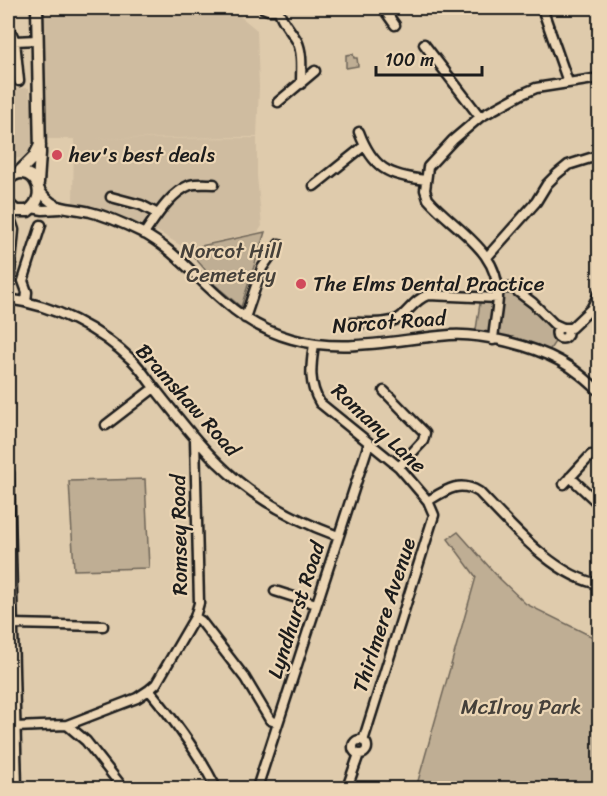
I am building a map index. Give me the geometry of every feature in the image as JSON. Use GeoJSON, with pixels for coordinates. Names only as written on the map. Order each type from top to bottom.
{"type":"FeatureCollection","features":[{"type":"Feature","properties":{"kind":"main road"},"geometry":{"type":"LineString","coordinates":[[13,230],[37,199],[40,145],[37,8]]}},
{"type":"Feature","properties":{"kind":"main road"},"geometry":{"type":"LineString","coordinates":[[12,174],[34,157],[40,145]]}},
{"type":"Feature","properties":{"kind":"main road"},"geometry":{"type":"LineString","coordinates":[[12,174],[30,176],[38,186]]}},
{"type":"Feature","properties":{"kind":"main road"},"geometry":{"type":"LineString","coordinates":[[8,204],[16,210],[30,209]]}},
{"type":"Feature","properties":{"kind":"main road"},"geometry":{"type":"LineString","coordinates":[[8,215],[13,230],[8,284]]}},
{"type":"Feature","properties":{"kind":"main road"},"geometry":{"type":"LineString","coordinates":[[8,473],[16,789]]}},
{"type":"Feature","properties":{"kind":"street"},"geometry":{"type":"LineString","coordinates":[[263,8],[278,9],[284,24],[297,42],[300,54],[301,84]]}},
{"type":"Feature","properties":{"kind":"street"},"geometry":{"type":"LineString","coordinates":[[383,8],[395,25]]}},
{"type":"Feature","properties":{"kind":"street"},"geometry":{"type":"LineString","coordinates":[[543,8],[568,82]]}},
{"type":"Feature","properties":{"kind":"street"},"geometry":{"type":"LineString","coordinates":[[8,25],[15,40],[19,81]]}},
{"type":"Feature","properties":{"kind":"street"},"geometry":{"type":"LineString","coordinates":[[15,40],[38,40]]}},
{"type":"Feature","properties":{"kind":"street"},"geometry":{"type":"LineString","coordinates":[[424,44],[453,85],[480,117]]}},
{"type":"Feature","properties":{"kind":"street"},"geometry":{"type":"LineString","coordinates":[[278,102],[315,71]]}},
{"type":"Feature","properties":{"kind":"street"},"geometry":{"type":"LineString","coordinates":[[493,340],[498,293],[495,271],[485,254],[428,199],[425,190],[428,167],[463,130],[480,117],[522,94],[536,88],[600,78]]}},
{"type":"Feature","properties":{"kind":"street"},"geometry":{"type":"LineString","coordinates":[[359,132],[364,146],[381,166],[393,174],[426,180]]}},
{"type":"Feature","properties":{"kind":"street"},"geometry":{"type":"LineString","coordinates":[[314,186],[364,146]]}},
{"type":"Feature","properties":{"kind":"street"},"geometry":{"type":"LineString","coordinates":[[485,254],[536,202],[547,184],[557,174],[568,165],[600,154]]}},
{"type":"Feature","properties":{"kind":"street"},"geometry":{"type":"LineString","coordinates":[[144,234],[168,202],[190,185],[214,184]]}},
{"type":"Feature","properties":{"kind":"street","name":"Norcot Road"},"geometry":{"type":"LineString","coordinates":[[38,186],[46,199],[54,205],[90,212],[144,234],[198,276],[223,301],[266,330],[315,344],[348,347],[452,335],[475,336],[547,354],[581,375],[600,392]]}},
{"type":"Feature","properties":{"kind":"street"},"geometry":{"type":"LineString","coordinates":[[111,197],[141,205],[158,214]]}},
{"type":"Feature","properties":{"kind":"street","name":"Norcot Road"},"geometry":{"type":"LineString","coordinates":[[30,209],[64,208]]}},
{"type":"Feature","properties":{"kind":"street"},"geometry":{"type":"LineString","coordinates":[[27,302],[27,292],[23,281],[41,225]]}},
{"type":"Feature","properties":{"kind":"street"},"geometry":{"type":"LineString","coordinates":[[245,318],[262,268],[273,247]]}},
{"type":"Feature","properties":{"kind":"street"},"geometry":{"type":"LineString","coordinates":[[351,323],[394,321],[402,317],[420,298],[428,295],[498,293],[513,288],[533,303],[554,324],[562,328],[571,328],[591,309],[600,292]]}},
{"type":"Feature","properties":{"kind":"street","name":"Bramshaw Road"},"geometry":{"type":"LineString","coordinates":[[8,299],[27,302],[68,317],[107,341],[133,361],[195,439],[219,464],[267,501],[298,520],[338,536]]}},
{"type":"Feature","properties":{"kind":"street","name":"Romany Lane"},"geometry":{"type":"LineString","coordinates":[[315,344],[310,371],[314,392],[324,408],[399,466],[428,501]]}},
{"type":"Feature","properties":{"kind":"street"},"geometry":{"type":"LineString","coordinates":[[106,425],[154,388]]}},
{"type":"Feature","properties":{"kind":"street"},"geometry":{"type":"LineString","coordinates":[[384,391],[425,433],[423,441],[399,466]]}},
{"type":"Feature","properties":{"kind":"street","name":"Romsey Road"},"geometry":{"type":"LineString","coordinates":[[14,727],[67,725],[137,698],[156,684],[195,617],[199,603],[195,439]]}},
{"type":"Feature","properties":{"kind":"street","name":"Lyndhurst Road"},"geometry":{"type":"LineString","coordinates":[[257,789],[369,442]]}},
{"type":"Feature","properties":{"kind":"street"},"geometry":{"type":"LineString","coordinates":[[591,455],[567,480],[600,505]]}},
{"type":"Feature","properties":{"kind":"street"},"geometry":{"type":"LineString","coordinates":[[428,501],[448,489],[461,486],[470,487],[479,492],[532,546],[561,568],[592,583],[600,584]]}},
{"type":"Feature","properties":{"kind":"street","name":"Thirlmere Avenue"},"geometry":{"type":"LineString","coordinates":[[347,789],[359,754],[354,750],[354,745],[356,742],[363,741],[434,515],[428,501]]}},
{"type":"Feature","properties":{"kind":"street"},"geometry":{"type":"LineString","coordinates":[[275,591],[316,604]]}},
{"type":"Feature","properties":{"kind":"street"},"geometry":{"type":"LineString","coordinates":[[195,617],[201,621],[245,678],[270,720],[278,723]]}},
{"type":"Feature","properties":{"kind":"street"},"geometry":{"type":"LineString","coordinates":[[12,624],[103,626]]}},
{"type":"Feature","properties":{"kind":"street"},"geometry":{"type":"LineString","coordinates":[[149,690],[177,723],[202,761],[216,789]]}},
{"type":"Feature","properties":{"kind":"street"},"geometry":{"type":"LineString","coordinates":[[67,725],[86,741],[123,789]]}},
{"type":"Feature","properties":{"kind":"shaded area"},"geometry":{"type":"Polygon","coordinates":[[[43,8],[239,8],[241,17],[257,30],[259,87],[257,137],[92,139],[257,138],[257,176],[262,226],[258,232],[185,248],[157,231],[154,236],[139,225],[73,202],[74,139],[45,139],[43,8]]]}},
{"type":"Feature","properties":{"kind":"shaded area"},"geometry":{"type":"Polygon","coordinates":[[[29,88],[34,136],[31,149],[21,158],[8,159],[8,89],[29,88]]]}},
{"type":"Feature","properties":{"kind":"green space"},"geometry":{"type":"Polygon","coordinates":[[[353,54],[354,58],[357,58],[358,66],[346,68],[346,55],[353,54]]]}},
{"type":"Feature","properties":{"kind":"green space","name":"Norcot Hill Cemetery"},"geometry":{"type":"Polygon","coordinates":[[[265,232],[241,307],[214,284],[209,274],[187,249],[265,232]]]}},
{"type":"Feature","properties":{"kind":"green space"},"geometry":{"type":"Polygon","coordinates":[[[497,288],[513,288],[567,330],[566,338],[558,337],[547,354],[475,336],[481,297],[498,298],[497,288]]]}},
{"type":"Feature","properties":{"kind":"green space"},"geometry":{"type":"Polygon","coordinates":[[[145,479],[149,568],[74,570],[69,481],[145,479]]]}},
{"type":"Feature","properties":{"kind":"green space","name":"McIlroy Park"},"geometry":{"type":"Polygon","coordinates":[[[458,532],[526,604],[599,640],[599,788],[416,788],[476,577],[448,539],[458,532]]]}},
{"type":"Feature","properties":{"kind":"place","name":"hev's best deals"},"geometry":{"type":"Point","coordinates":[57,155]}},
{"type":"Feature","properties":{"kind":"place","name":"The Elms Dental Practice"},"geometry":{"type":"Point","coordinates":[301,284]}}]}
